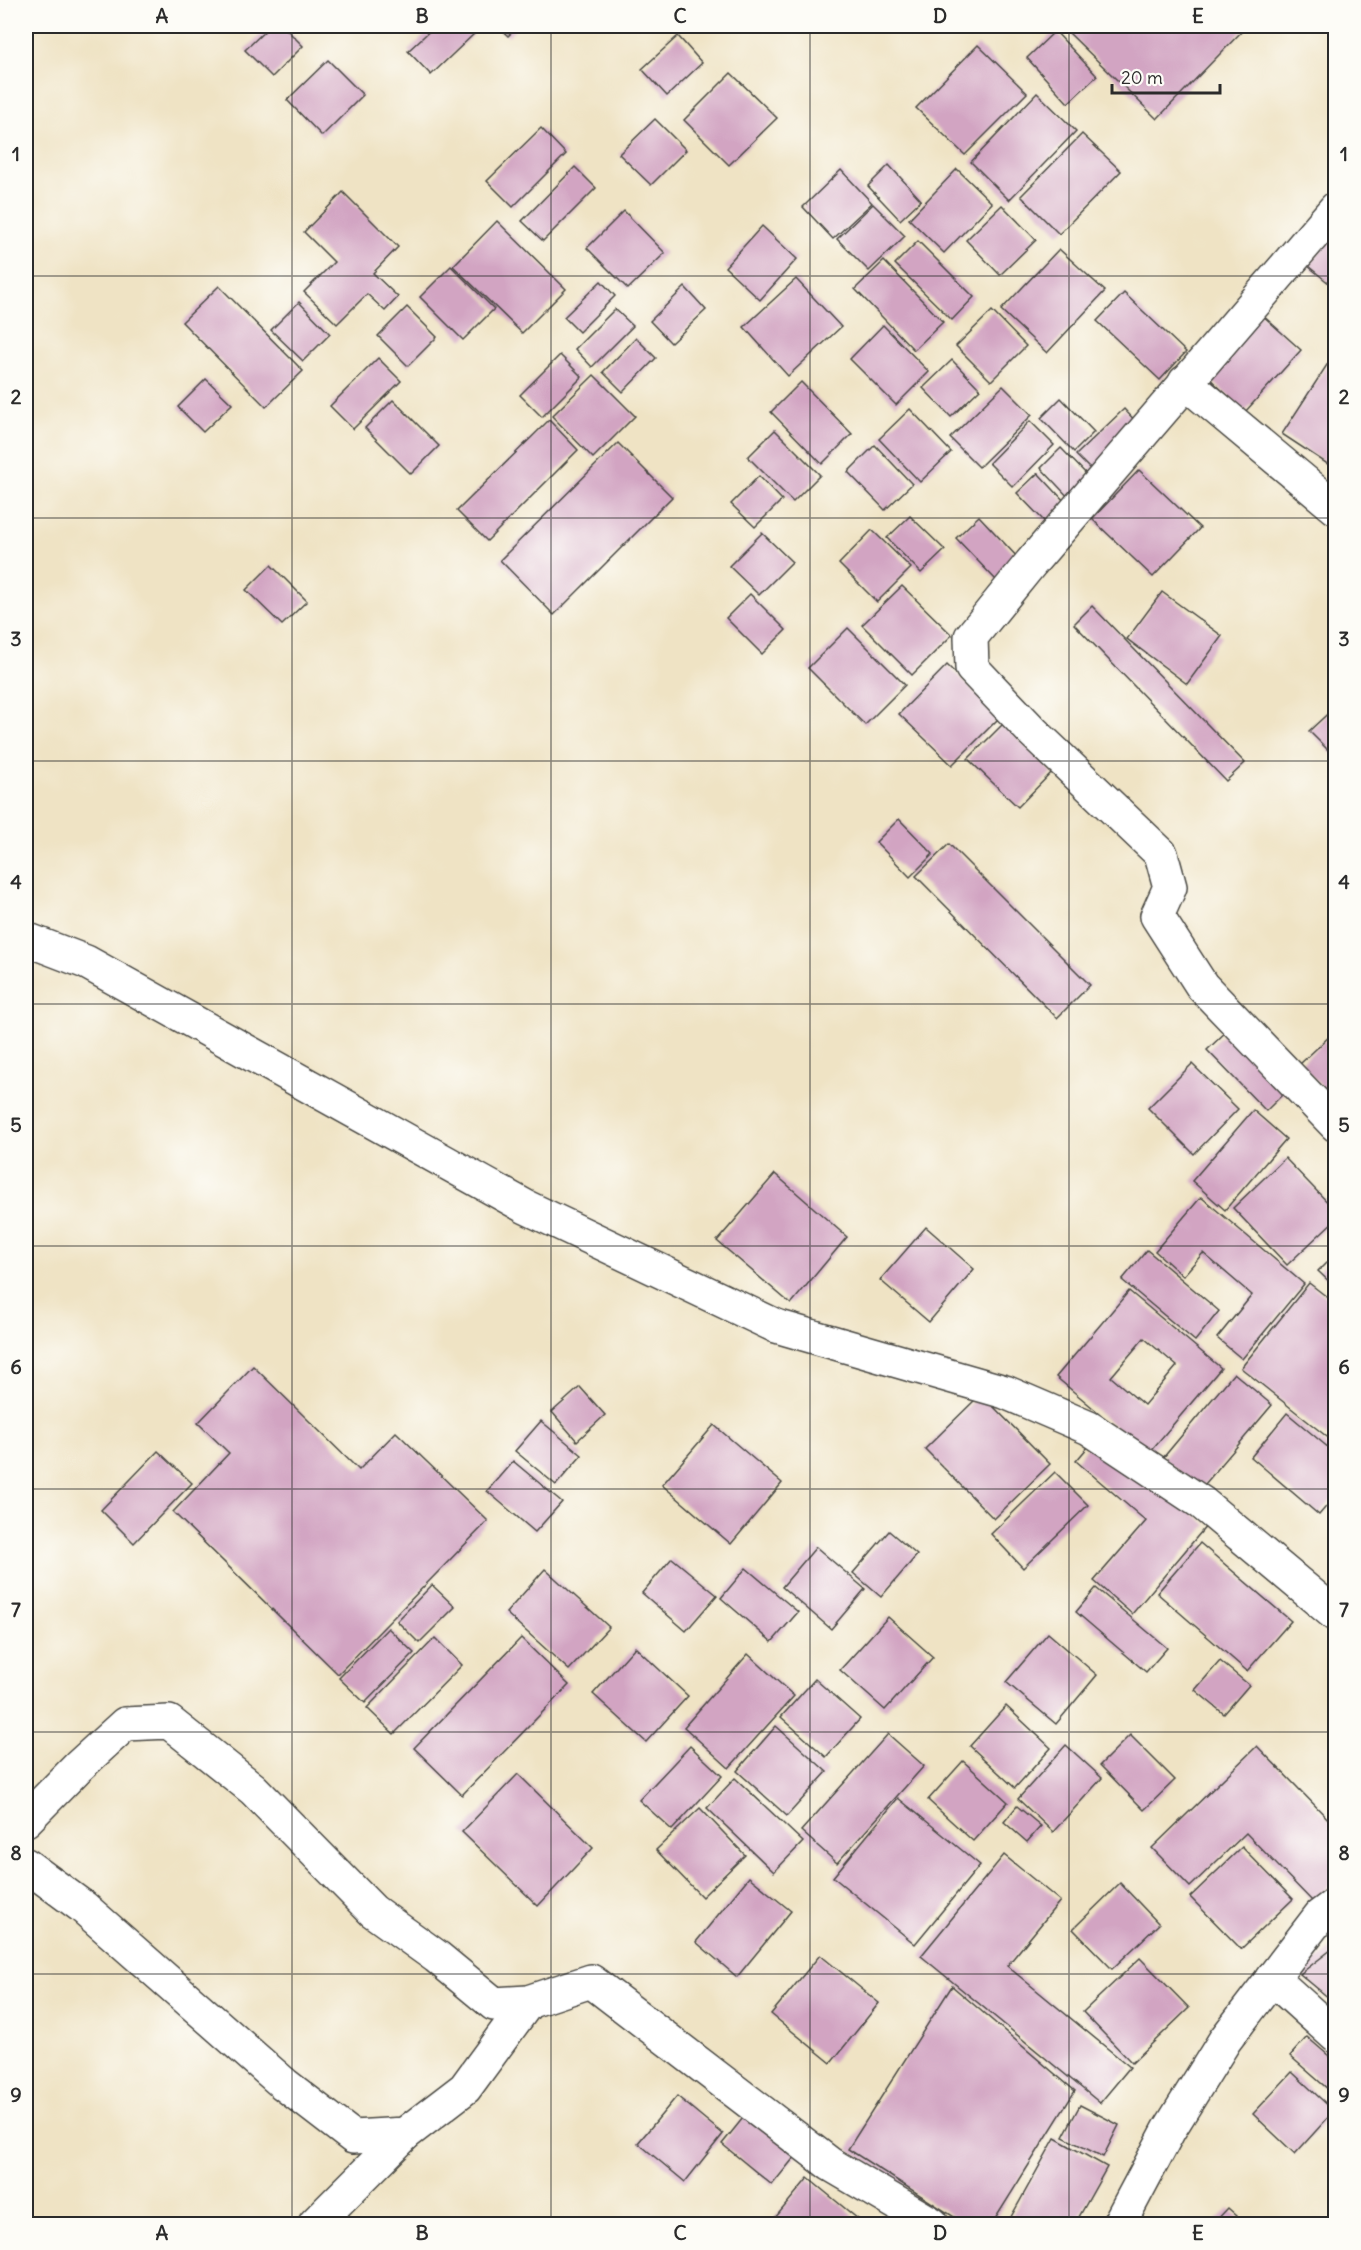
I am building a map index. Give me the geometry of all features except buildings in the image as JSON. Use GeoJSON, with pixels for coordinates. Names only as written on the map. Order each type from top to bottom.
{"type":"FeatureCollection","features":[{"type":"Feature","properties":{"kind":"street"},"geometry":{"type":"LineString","coordinates":[[1335,208],[1031,563],[971,637],[972,668],[1033,732],[1161,854],[1170,887],[1157,916],[1202,986],[1335,1125]]}},
{"type":"Feature","properties":{"kind":"street"},"geometry":{"type":"LineString","coordinates":[[1185,382],[1335,508]]}},
{"type":"Feature","properties":{"kind":"street"},"geometry":{"type":"LineString","coordinates":[[26,939],[86,962],[525,1207],[776,1326],[1005,1392],[1089,1428],[1202,1503],[1335,1615]]}},
{"type":"Feature","properties":{"kind":"street"},"geometry":{"type":"LineString","coordinates":[[26,1820],[78,1767],[125,1724],[169,1722],[253,1789],[373,1911],[436,1957],[494,2004],[528,2001],[591,1981],[830,2164],[932,2224]]}},
{"type":"Feature","properties":{"kind":"street"},"geometry":{"type":"LineString","coordinates":[[26,1865],[83,1907],[284,2084],[353,2137],[405,2134]]}},
{"type":"Feature","properties":{"kind":"street"},"geometry":{"type":"LineString","coordinates":[[1119,2224],[1168,2130],[1225,2040],[1320,1916],[1335,1904]]}},
{"type":"Feature","properties":{"kind":"street"},"geometry":{"type":"LineString","coordinates":[[1272,1978],[1335,2036]]}},
{"type":"Feature","properties":{"kind":"street"},"geometry":{"type":"LineString","coordinates":[[315,2224],[405,2134],[465,2088],[528,2001]]}}]}
